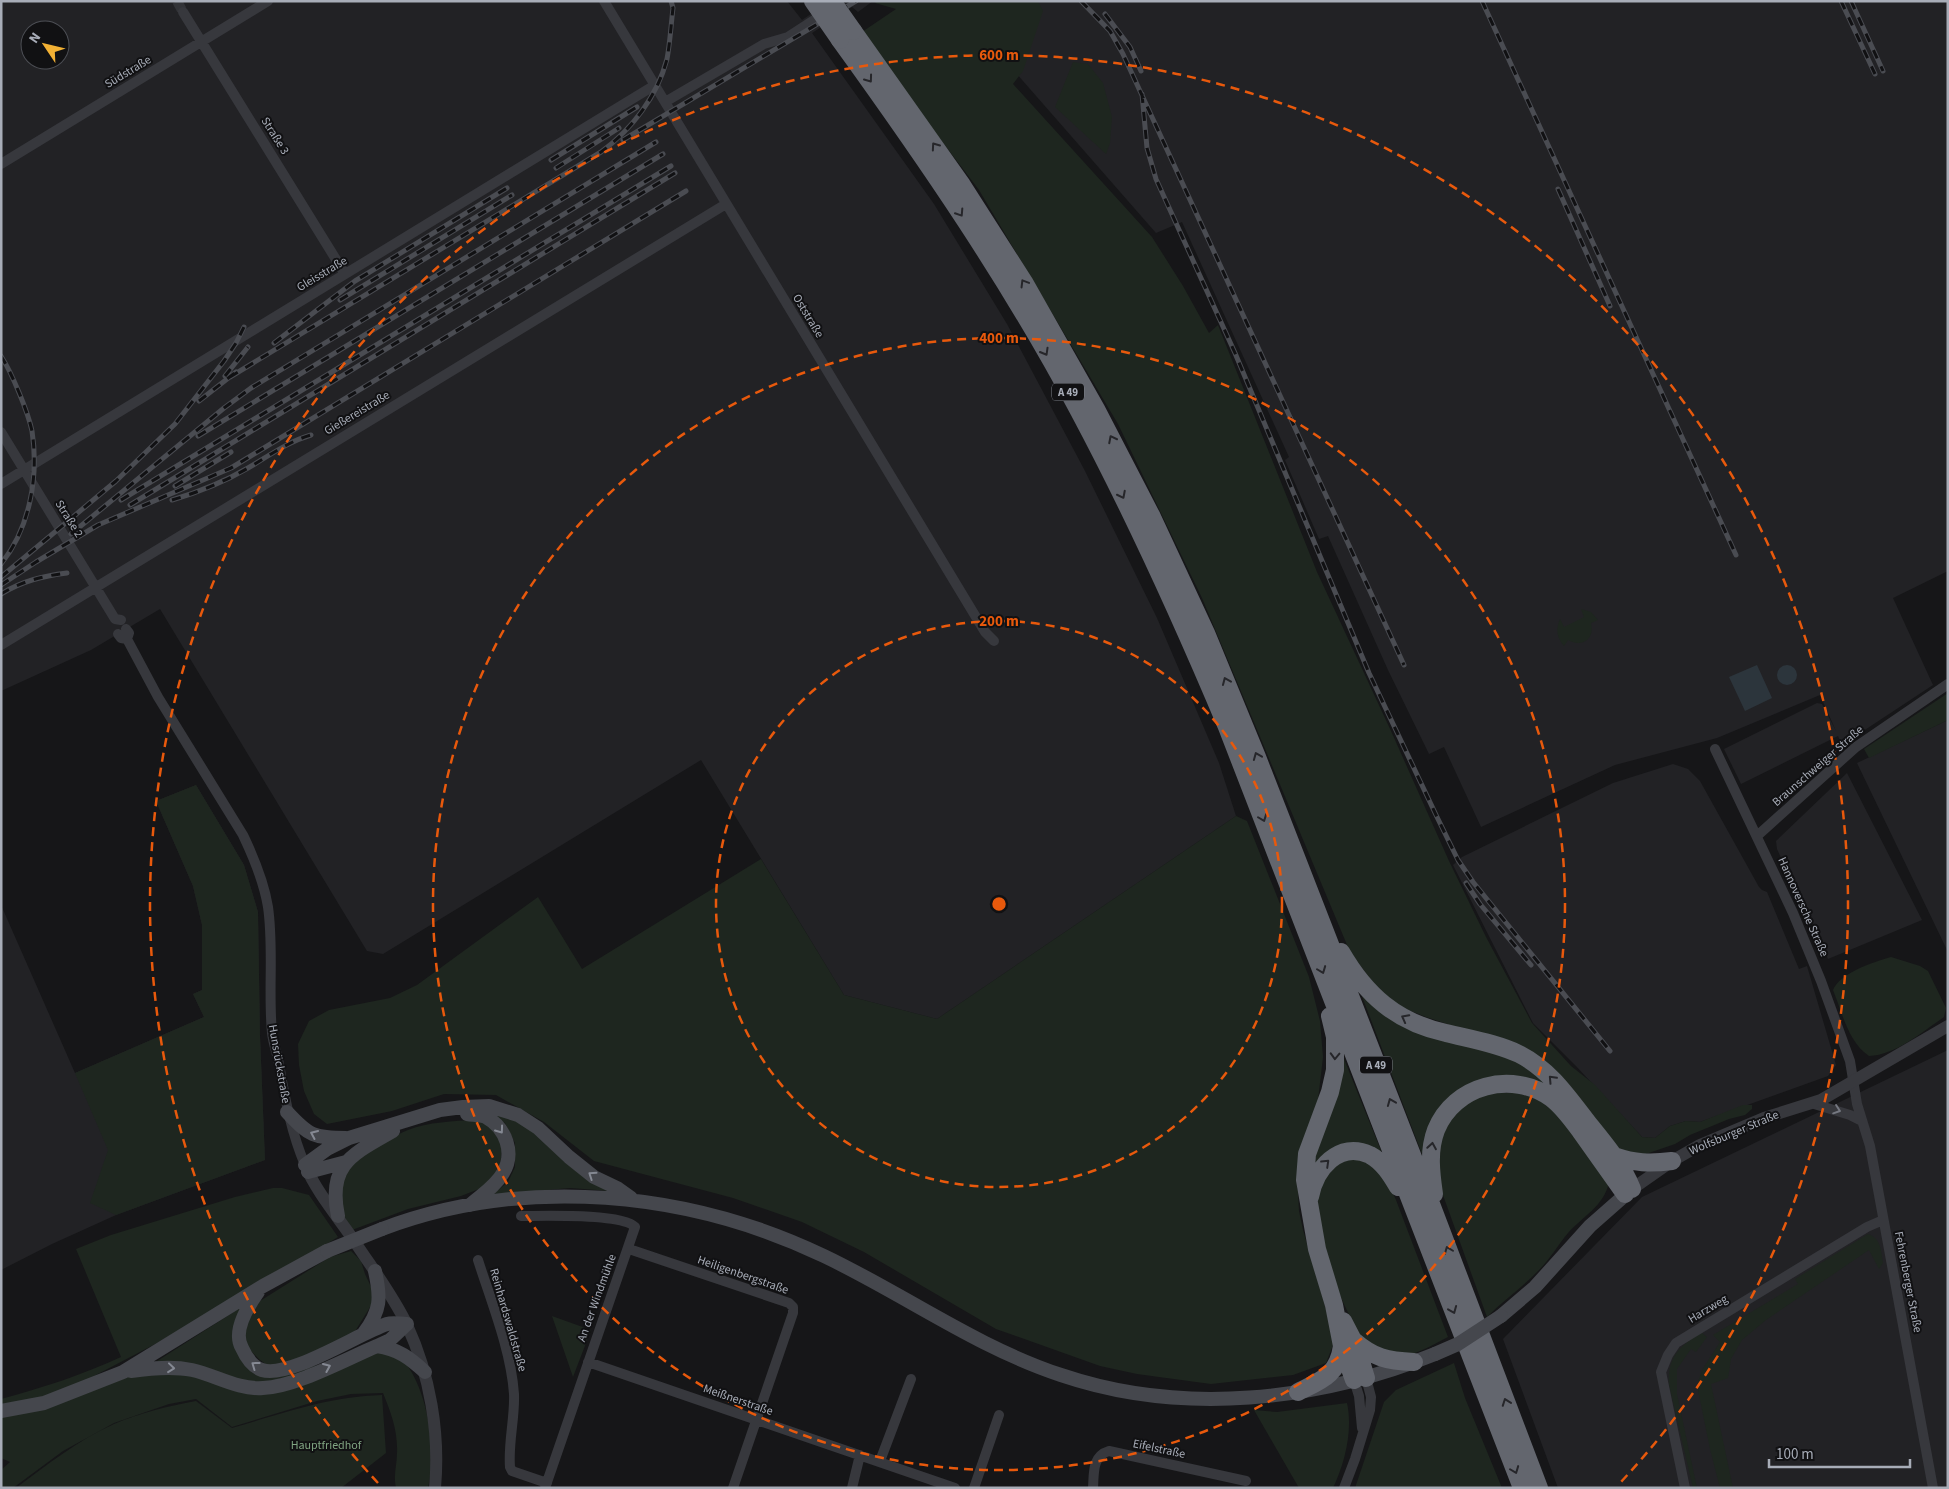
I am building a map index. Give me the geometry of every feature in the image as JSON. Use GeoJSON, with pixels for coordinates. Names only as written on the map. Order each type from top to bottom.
{"type":"FeatureCollection","features":[{"type":"Feature","properties":{"kind":"highway","name":"A 49"},"geometry":{"type":"LineString","coordinates":[[813,1],[847,36],[962,185],[1024,282],[1096,409],[1152,517],[1206,633],[1257,757],[1538,1488]]}},
{"type":"Feature","properties":{"kind":"highway","name":"A 49"},"geometry":{"type":"LineString","coordinates":[[832,1],[847,36],[901,124],[1010,291],[1078,409],[1141,531],[1187,632],[1227,728],[1522,1488]]}},
{"type":"Feature","properties":{"kind":"highway"},"geometry":{"type":"LineString","coordinates":[[1312,900],[1352,971],[1381,1003],[1418,1025],[1510,1050],[1536,1064],[1559,1086],[1614,1156],[1627,1176],[1629,1192]]}},
{"type":"Feature","properties":{"kind":"highway"},"geometry":{"type":"LineString","coordinates":[[1330,990],[1329,1014],[1336,1048],[1335,1070],[1330,1092],[1310,1144],[1305,1164],[1305,1180],[1317,1249],[1334,1305],[1348,1342],[1360,1355],[1360,1379]]}},
{"type":"Feature","properties":{"kind":"highway"},"geometry":{"type":"LineString","coordinates":[[1440,1229],[1431,1166],[1432,1147],[1436,1130],[1445,1114],[1458,1101],[1475,1090],[1494,1084],[1525,1086],[1542,1093],[1558,1104],[1629,1192]]}},
{"type":"Feature","properties":{"kind":"highway"},"geometry":{"type":"LineString","coordinates":[[1309,1207],[1313,1184],[1323,1165],[1340,1154],[1354,1152],[1369,1155],[1381,1164],[1393,1178],[1416,1216]]}},
{"type":"Feature","properties":{"kind":"highway"},"geometry":{"type":"LineString","coordinates":[[1614,1156],[1652,1164],[1672,1161]]}},
{"type":"Feature","properties":{"kind":"highway"},"geometry":{"type":"LineString","coordinates":[[1298,1392],[1324,1379],[1335,1369],[1348,1342]]}},
{"type":"Feature","properties":{"kind":"highway"},"geometry":{"type":"LineString","coordinates":[[1348,1342],[1378,1357],[1393,1361],[1414,1362]]}},
{"type":"Feature","properties":{"kind":"main road"},"geometry":{"type":"LineString","coordinates":[[307,1169],[327,1149],[349,1138],[440,1110],[489,1106],[518,1115],[538,1128],[568,1157],[594,1177],[617,1188],[634,1200]]}},
{"type":"Feature","properties":{"kind":"main road"},"geometry":{"type":"LineString","coordinates":[[287,1112],[302,1127],[315,1136],[349,1138]]}},
{"type":"Feature","properties":{"kind":"main road"},"geometry":{"type":"LineString","coordinates":[[338,1216],[334,1190],[337,1178],[346,1162],[360,1150],[394,1131],[442,1116],[464,1114],[484,1116],[499,1126],[508,1142],[508,1159],[504,1173],[493,1186],[470,1205]]}},
{"type":"Feature","properties":{"kind":"main road"},"geometry":{"type":"LineString","coordinates":[[307,1169],[346,1162]]}},
{"type":"Feature","properties":{"kind":"main road","name":"Wolfsburger Straße"},"geometry":{"type":"LineString","coordinates":[[123,1372],[264,1286],[328,1251],[405,1220],[470,1205],[524,1197],[582,1197],[634,1200],[704,1212],[771,1232],[826,1257],[940,1320],[1014,1358],[1063,1376],[1125,1391],[1186,1397],[1222,1399],[1298,1392],[1360,1379],[1414,1362],[1458,1344],[1501,1316],[1534,1287],[1590,1226],[1629,1192]]}},
{"type":"Feature","properties":{"kind":"main road"},"geometry":{"type":"LineString","coordinates":[[364,1334],[374,1320],[380,1305],[375,1271]]}},
{"type":"Feature","properties":{"kind":"main road"},"geometry":{"type":"LineString","coordinates":[[264,1286],[248,1305],[240,1324],[240,1345],[248,1360],[262,1370],[281,1371],[341,1346],[389,1323],[406,1324]]}},
{"type":"Feature","properties":{"kind":"main road"},"geometry":{"type":"LineString","coordinates":[[1,1411],[44,1403],[123,1372],[160,1367],[192,1370],[229,1383],[261,1388],[286,1385],[390,1340],[406,1324]]}},
{"type":"Feature","properties":{"kind":"main road"},"geometry":{"type":"LineString","coordinates":[[377,1346],[391,1348],[403,1353],[425,1372]]}},
{"type":"Feature","properties":{"kind":"street","name":"Südstraße"},"geometry":{"type":"LineString","coordinates":[[1,164],[268,1]]}},
{"type":"Feature","properties":{"kind":"street","name":"Oststraße"},"geometry":{"type":"LineString","coordinates":[[604,1],[985,632],[994,641]]}},
{"type":"Feature","properties":{"kind":"street"},"geometry":{"type":"LineString","coordinates":[[665,102],[764,44],[788,37],[843,1]]}},
{"type":"Feature","properties":{"kind":"street","name":"Straße 3"},"geometry":{"type":"LineString","coordinates":[[183,12],[345,274]]}},
{"type":"Feature","properties":{"kind":"street","name":"Gleisstraße"},"geometry":{"type":"LineString","coordinates":[[1,484],[655,85]]}},
{"type":"Feature","properties":{"kind":"street","name":"Gießereistraße"},"geometry":{"type":"LineString","coordinates":[[1,645],[726,204]]}},
{"type":"Feature","properties":{"kind":"street","name":"Straße 2"},"geometry":{"type":"LineString","coordinates":[[1,432],[120,628]]}},
{"type":"Feature","properties":{"kind":"street","name":"Hunsrückstraße"},"geometry":{"type":"LineString","coordinates":[[120,628],[158,697],[243,836],[255,859],[268,906],[272,1036],[294,1138],[307,1169],[375,1271],[406,1324],[425,1372],[436,1438],[435,1488]]}},
{"type":"Feature","properties":{"kind":"street","name":"Braunschweiger Straße"},"geometry":{"type":"LineString","coordinates":[[1757,836],[1856,747],[1878,730],[1948,684]]}},
{"type":"Feature","properties":{"kind":"street","name":"Hannoversche Straße"},"geometry":{"type":"LineString","coordinates":[[1715,748],[1793,913],[1821,981],[1850,1062],[1854,1082]]}},
{"type":"Feature","properties":{"kind":"street","name":"Wolfsburger Straße"},"geometry":{"type":"LineString","coordinates":[[1629,1192],[1672,1161],[1700,1145],[1737,1129],[1821,1100],[1948,1026]]}},
{"type":"Feature","properties":{"kind":"street","name":"Fehrenberger Straße"},"geometry":{"type":"LineString","coordinates":[[1854,1082],[1862,1121],[1870,1146],[1933,1488]]}},
{"type":"Feature","properties":{"kind":"street"},"geometry":{"type":"LineString","coordinates":[[1811,1103],[1850,1115],[1862,1121]]}},
{"type":"Feature","properties":{"kind":"street","name":"An der Windmühle"},"geometry":{"type":"LineString","coordinates":[[521,1216],[599,1217],[630,1223],[635,1227],[546,1486]]}},
{"type":"Feature","properties":{"kind":"street","name":"Harzweg"},"geometry":{"type":"LineString","coordinates":[[1685,1488],[1661,1372],[1668,1355],[1676,1343],[1867,1227],[1883,1220]]}},
{"type":"Feature","properties":{"kind":"street","name":"Heiligenbergstraße"},"geometry":{"type":"LineString","coordinates":[[629,1248],[789,1303],[793,1308],[793,1313],[757,1420]]}},
{"type":"Feature","properties":{"kind":"street","name":"Reinhardswaldstraße"},"geometry":{"type":"LineString","coordinates":[[478,1260],[510,1366],[514,1392],[514,1417],[510,1467],[512,1471],[546,1486]]}},
{"type":"Feature","properties":{"kind":"street","name":"Meißnerstraße"},"geometry":{"type":"LineString","coordinates":[[588,1362],[955,1488]]}},
{"type":"Feature","properties":{"kind":"street"},"geometry":{"type":"LineString","coordinates":[[880,1461],[911,1379]]}},
{"type":"Feature","properties":{"kind":"street"},"geometry":{"type":"LineString","coordinates":[[1344,1488],[1371,1404],[1360,1379]]}},
{"type":"Feature","properties":{"kind":"street"},"geometry":{"type":"LineString","coordinates":[[974,1488],[999,1416]]}},
{"type":"Feature","properties":{"kind":"street"},"geometry":{"type":"LineString","coordinates":[[734,1488],[757,1420]]}},
{"type":"Feature","properties":{"kind":"street","name":"Eifelstraße"},"geometry":{"type":"LineString","coordinates":[[1093,1488],[1095,1465],[1103,1453],[1109,1451],[1246,1480]]}},
{"type":"Feature","properties":{"kind":"street"},"geometry":{"type":"LineString","coordinates":[[852,1488],[860,1455]]}},
{"type":"Feature","properties":{"kind":"shaded area"},"geometry":{"type":"Polygon","coordinates":[[[1,1],[787,1],[802,20],[830,1],[873,1],[858,12],[852,7],[812,33],[934,204],[1007,324],[1085,471],[1157,618],[1219,763],[1236,816],[937,1019],[844,995],[701,760],[383,954],[367,951],[160,609],[91,650],[1,691],[1,1]]]}},
{"type":"Feature","properties":{"kind":"shaded area"},"geometry":{"type":"Polygon","coordinates":[[[953,1],[1948,1],[1948,571],[1893,598],[1933,685],[1842,745],[1838,736],[1741,784],[1724,749],[1817,703],[1822,704],[1836,731],[1820,695],[1717,738],[1615,765],[1481,827],[1444,747],[1429,754],[1388,670],[1328,536],[1319,539],[1285,460],[1289,457],[1182,222],[1156,233],[953,1]]]}},
{"type":"Feature","properties":{"kind":"shaded area"},"geometry":{"type":"Polygon","coordinates":[[[1757,665],[1772,698],[1745,711],[1729,677],[1757,665]]]}},
{"type":"Feature","properties":{"kind":"shaded area"},"geometry":{"type":"Polygon","coordinates":[[[1787,665],[1794,668],[1797,675],[1794,682],[1787,685],[1780,682],[1777,675],[1780,668],[1787,665]]]}},
{"type":"Feature","properties":{"kind":"shaded area"},"geometry":{"type":"Polygon","coordinates":[[[1948,720],[1948,952],[1857,763],[1948,720]]]}},
{"type":"Feature","properties":{"kind":"shaded area"},"geometry":{"type":"Polygon","coordinates":[[[1673,764],[1688,769],[1700,781],[1759,887],[1767,892],[1799,969],[1807,966],[1836,1065],[1828,1076],[1700,1122],[1686,1121],[1670,1126],[1655,1138],[1642,1137],[1533,1023],[1453,865],[1462,857],[1613,783],[1673,764]]]}},
{"type":"Feature","properties":{"kind":"shaded area"},"geometry":{"type":"Polygon","coordinates":[[[1847,773],[1922,920],[1828,959],[1777,849],[1776,841],[1847,773]]]}},
{"type":"Feature","properties":{"kind":"shaded area"},"geometry":{"type":"Polygon","coordinates":[[[196,785],[244,865],[258,912],[265,1160],[116,1215],[1,1270],[1,905],[75,1073],[204,1017],[193,994],[202,990],[202,925],[193,886],[156,801],[196,785]]]}},
{"type":"Feature","properties":{"kind":"shaded area"},"geometry":{"type":"Polygon","coordinates":[[[1948,1050],[1948,1488],[1558,1488],[1503,1339],[1642,1197],[1948,1050]]]}},
{"type":"Feature","properties":{"kind":"green space"},"geometry":{"type":"Polygon","coordinates":[[[877,1],[1038,1],[1043,11],[1023,71],[1013,84],[1152,237],[1183,286],[1209,333],[1218,325],[1317,572],[1449,861],[1486,937],[1532,1023],[1571,1066],[1595,1085],[1642,1137],[1655,1138],[1670,1126],[1686,1121],[1700,1122],[1743,1105],[1752,1105],[1752,1109],[1745,1115],[1729,1119],[1690,1135],[1675,1144],[1646,1154],[1626,1154],[1613,1145],[1603,1131],[1496,1040],[1426,1017],[1388,1002],[1350,952],[1202,598],[1118,424],[979,190],[862,32],[896,9],[875,3],[877,1]]]}},
{"type":"Feature","properties":{"kind":"green space"},"geometry":{"type":"Polygon","coordinates":[[[1073,62],[1088,64],[1103,83],[1112,117],[1110,143],[1106,154],[1055,107],[1073,62]]]}},
{"type":"Feature","properties":{"kind":"green space"},"geometry":{"type":"Polygon","coordinates":[[[1581,609],[1591,612],[1598,620],[1591,623],[1592,629],[1589,638],[1578,643],[1568,640],[1564,646],[1559,639],[1558,633],[1560,619],[1564,627],[1584,617],[1581,609]]]}},
{"type":"Feature","properties":{"kind":"green space"},"geometry":{"type":"Polygon","coordinates":[[[1948,693],[1948,720],[1869,758],[1864,749],[1948,693]]]}},
{"type":"Feature","properties":{"kind":"green space"},"geometry":{"type":"Polygon","coordinates":[[[196,785],[244,865],[258,912],[265,1160],[116,1215],[90,1203],[108,1150],[75,1073],[204,1017],[193,994],[202,990],[202,925],[193,886],[156,801],[196,785]]]}},
{"type":"Feature","properties":{"kind":"green space"},"geometry":{"type":"Polygon","coordinates":[[[1236,816],[1247,821],[1309,977],[1320,1021],[1323,1057],[1318,1100],[1297,1174],[1299,1211],[1303,1230],[1335,1340],[1326,1363],[1293,1375],[1211,1384],[1137,1374],[1100,1366],[996,1329],[864,1252],[802,1222],[733,1198],[594,1161],[544,1122],[496,1095],[444,1094],[392,1111],[327,1124],[314,1114],[304,1091],[299,1065],[298,1044],[309,1021],[329,1010],[390,998],[417,985],[538,897],[582,969],[761,859],[844,995],[937,1019],[1236,816]]]}},
{"type":"Feature","properties":{"kind":"green space"},"geometry":{"type":"Polygon","coordinates":[[[1891,957],[1920,966],[1928,971],[1946,1008],[1944,1017],[1899,1047],[1879,1055],[1869,1056],[1851,1035],[1833,990],[1842,978],[1850,973],[1891,957]]]}},
{"type":"Feature","properties":{"kind":"green space"},"geometry":{"type":"Polygon","coordinates":[[[1360,991],[1530,1065],[1571,1109],[1541,1087],[1461,1094],[1425,1162],[1360,991]]]}},
{"type":"Feature","properties":{"kind":"green space"},"geometry":{"type":"Polygon","coordinates":[[[1342,1054],[1384,1158],[1374,1152],[1309,1168],[1342,1054]]]}},
{"type":"Feature","properties":{"kind":"green space"},"geometry":{"type":"Polygon","coordinates":[[[1494,1093],[1527,1093],[1558,1110],[1609,1183],[1602,1199],[1568,1233],[1543,1266],[1487,1317],[1435,1173],[1441,1137],[1448,1122],[1464,1104],[1478,1097],[1494,1093]]]}},
{"type":"Feature","properties":{"kind":"green space"},"geometry":{"type":"Polygon","coordinates":[[[486,1112],[517,1119],[610,1191],[570,1188],[492,1195],[508,1182],[515,1167],[515,1143],[505,1123],[486,1112]]]}},
{"type":"Feature","properties":{"kind":"green space"},"geometry":{"type":"Polygon","coordinates":[[[476,1120],[494,1127],[503,1145],[499,1171],[484,1187],[461,1196],[408,1209],[352,1230],[341,1215],[340,1196],[346,1174],[352,1164],[378,1145],[416,1127],[450,1121],[476,1120]]]}},
{"type":"Feature","properties":{"kind":"green space"},"geometry":{"type":"Polygon","coordinates":[[[1342,1158],[1360,1158],[1385,1176],[1396,1200],[1448,1337],[1419,1352],[1403,1356],[1387,1355],[1366,1344],[1359,1335],[1332,1275],[1321,1238],[1317,1202],[1322,1178],[1342,1158]]]}},
{"type":"Feature","properties":{"kind":"green space"},"geometry":{"type":"Polygon","coordinates":[[[273,1188],[282,1188],[309,1195],[338,1237],[203,1319],[94,1376],[151,1365],[243,1306],[249,1366],[299,1369],[376,1353],[396,1355],[404,1360],[416,1381],[426,1410],[431,1442],[428,1488],[396,1488],[396,1437],[383,1393],[351,1394],[317,1401],[232,1427],[196,1399],[169,1404],[114,1423],[63,1451],[13,1488],[1,1488],[1,1470],[10,1462],[1,1458],[1,1399],[62,1381],[121,1357],[76,1249],[111,1235],[235,1197],[273,1188]]]}},
{"type":"Feature","properties":{"kind":"green space"},"geometry":{"type":"Polygon","coordinates":[[[1868,1234],[1876,1239],[1880,1245],[1883,1263],[1879,1269],[1869,1250],[1766,1320],[1742,1340],[1731,1359],[1728,1378],[1711,1384],[1733,1488],[1720,1488],[1697,1385],[1702,1370],[1720,1342],[1713,1335],[1798,1284],[1795,1279],[1868,1234]]]}},
{"type":"Feature","properties":{"kind":"green space"},"geometry":{"type":"Polygon","coordinates":[[[351,1251],[361,1261],[373,1291],[372,1304],[354,1333],[287,1366],[270,1367],[260,1360],[245,1345],[243,1334],[252,1306],[330,1257],[351,1251]]]}},
{"type":"Feature","properties":{"kind":"green space"},"geometry":{"type":"Polygon","coordinates":[[[552,1316],[591,1330],[573,1377],[552,1316]]]}},
{"type":"Feature","properties":{"kind":"green space"},"geometry":{"type":"Polygon","coordinates":[[[1702,1333],[1707,1337],[1696,1352],[1691,1349],[1677,1369],[1677,1394],[1697,1488],[1693,1488],[1669,1385],[1669,1376],[1672,1360],[1676,1354],[1687,1343],[1702,1333]]]}},
{"type":"Feature","properties":{"kind":"green space"},"geometry":{"type":"Polygon","coordinates":[[[1454,1363],[1465,1398],[1502,1488],[1355,1488],[1384,1402],[1396,1390],[1454,1363]]]}},
{"type":"Feature","properties":{"kind":"green space","name":"Hauptfriedhof"},"geometry":{"type":"Polygon","coordinates":[[[382,1395],[386,1453],[341,1488],[16,1488],[63,1453],[101,1430],[134,1416],[165,1408],[196,1401],[232,1428],[324,1402],[382,1395]]]}},
{"type":"Feature","properties":{"kind":"green space"},"geometry":{"type":"Polygon","coordinates":[[[1347,1403],[1349,1424],[1347,1446],[1333,1488],[1299,1488],[1254,1410],[1277,1412],[1347,1403]]]}},
{"type":"Feature","properties":{"kind":"tunnel"},"geometry":{"type":"LineString","coordinates":[[177,1],[183,12]]}},
{"type":"Feature","properties":{"kind":"railway"},"geometry":{"type":"LineString","coordinates":[[230,377],[601,152],[612,143],[642,111],[663,73],[670,40],[673,8],[671,1]]}},
{"type":"Feature","properties":{"kind":"railway"},"geometry":{"type":"LineString","coordinates":[[623,140],[856,1]]}},
{"type":"Feature","properties":{"kind":"railway"},"geometry":{"type":"LineString","coordinates":[[1081,1],[1110,31],[1123,54],[1404,665]]}},
{"type":"Feature","properties":{"kind":"railway"},"geometry":{"type":"LineString","coordinates":[[1482,1],[1736,555]]}},
{"type":"Feature","properties":{"kind":"railway"},"geometry":{"type":"LineString","coordinates":[[1841,1],[1875,74]]}},
{"type":"Feature","properties":{"kind":"railway"},"geometry":{"type":"LineString","coordinates":[[1851,1],[1883,71]]}},
{"type":"Feature","properties":{"kind":"railway"},"geometry":{"type":"LineString","coordinates":[[1105,14],[1130,47],[1141,71]]}},
{"type":"Feature","properties":{"kind":"railway"},"geometry":{"type":"LineString","coordinates":[[1142,94],[1147,148],[1156,179],[1235,353],[1369,673],[1458,860],[1473,882],[1610,1051]]}},
{"type":"Feature","properties":{"kind":"railway"},"geometry":{"type":"LineString","coordinates":[[551,160],[637,107]]}},
{"type":"Feature","properties":{"kind":"railway"},"geometry":{"type":"LineString","coordinates":[[556,168],[619,128]]}},
{"type":"Feature","properties":{"kind":"railway"},"geometry":{"type":"LineString","coordinates":[[71,534],[251,388],[656,142]]}},
{"type":"Feature","properties":{"kind":"railway"},"geometry":{"type":"LineString","coordinates":[[198,436],[663,154]]}},
{"type":"Feature","properties":{"kind":"railway"},"geometry":{"type":"LineString","coordinates":[[121,500],[671,166]]}},
{"type":"Feature","properties":{"kind":"railway"},"geometry":{"type":"LineString","coordinates":[[130,505],[675,173]]}},
{"type":"Feature","properties":{"kind":"railway"},"geometry":{"type":"LineString","coordinates":[[274,343],[355,281],[507,188]]}},
{"type":"Feature","properties":{"kind":"railway"},"geometry":{"type":"LineString","coordinates":[[1558,189],[1610,306]]}},
{"type":"Feature","properties":{"kind":"railway"},"geometry":{"type":"LineString","coordinates":[[1,585],[98,525],[231,468],[686,191]]}},
{"type":"Feature","properties":{"kind":"railway"},"geometry":{"type":"LineString","coordinates":[[340,300],[512,195]]}},
{"type":"Feature","properties":{"kind":"railway"},"geometry":{"type":"LineString","coordinates":[[1,577],[116,481],[175,424],[224,361],[244,327]]}},
{"type":"Feature","properties":{"kind":"railway"},"geometry":{"type":"LineString","coordinates":[[225,376],[248,347]]}},
{"type":"Feature","properties":{"kind":"railway"},"geometry":{"type":"LineString","coordinates":[[1,356],[15,382],[23,403],[32,431],[34,448],[33,483],[30,501],[19,534],[1,564]]}},
{"type":"Feature","properties":{"kind":"railway"},"geometry":{"type":"LineString","coordinates":[[199,401],[236,372]]}},
{"type":"Feature","properties":{"kind":"railway"},"geometry":{"type":"LineString","coordinates":[[172,500],[221,482],[286,445],[311,435]]}},
{"type":"Feature","properties":{"kind":"railway"},"geometry":{"type":"LineString","coordinates":[[175,486],[231,452]]}},
{"type":"Feature","properties":{"kind":"railway"},"geometry":{"type":"LineString","coordinates":[[1,594],[33,580],[67,573]]}},
{"type":"Feature","properties":{"kind":"railway"},"geometry":{"type":"LineString","coordinates":[[1466,883],[1480,904],[1531,965]]}}]}
